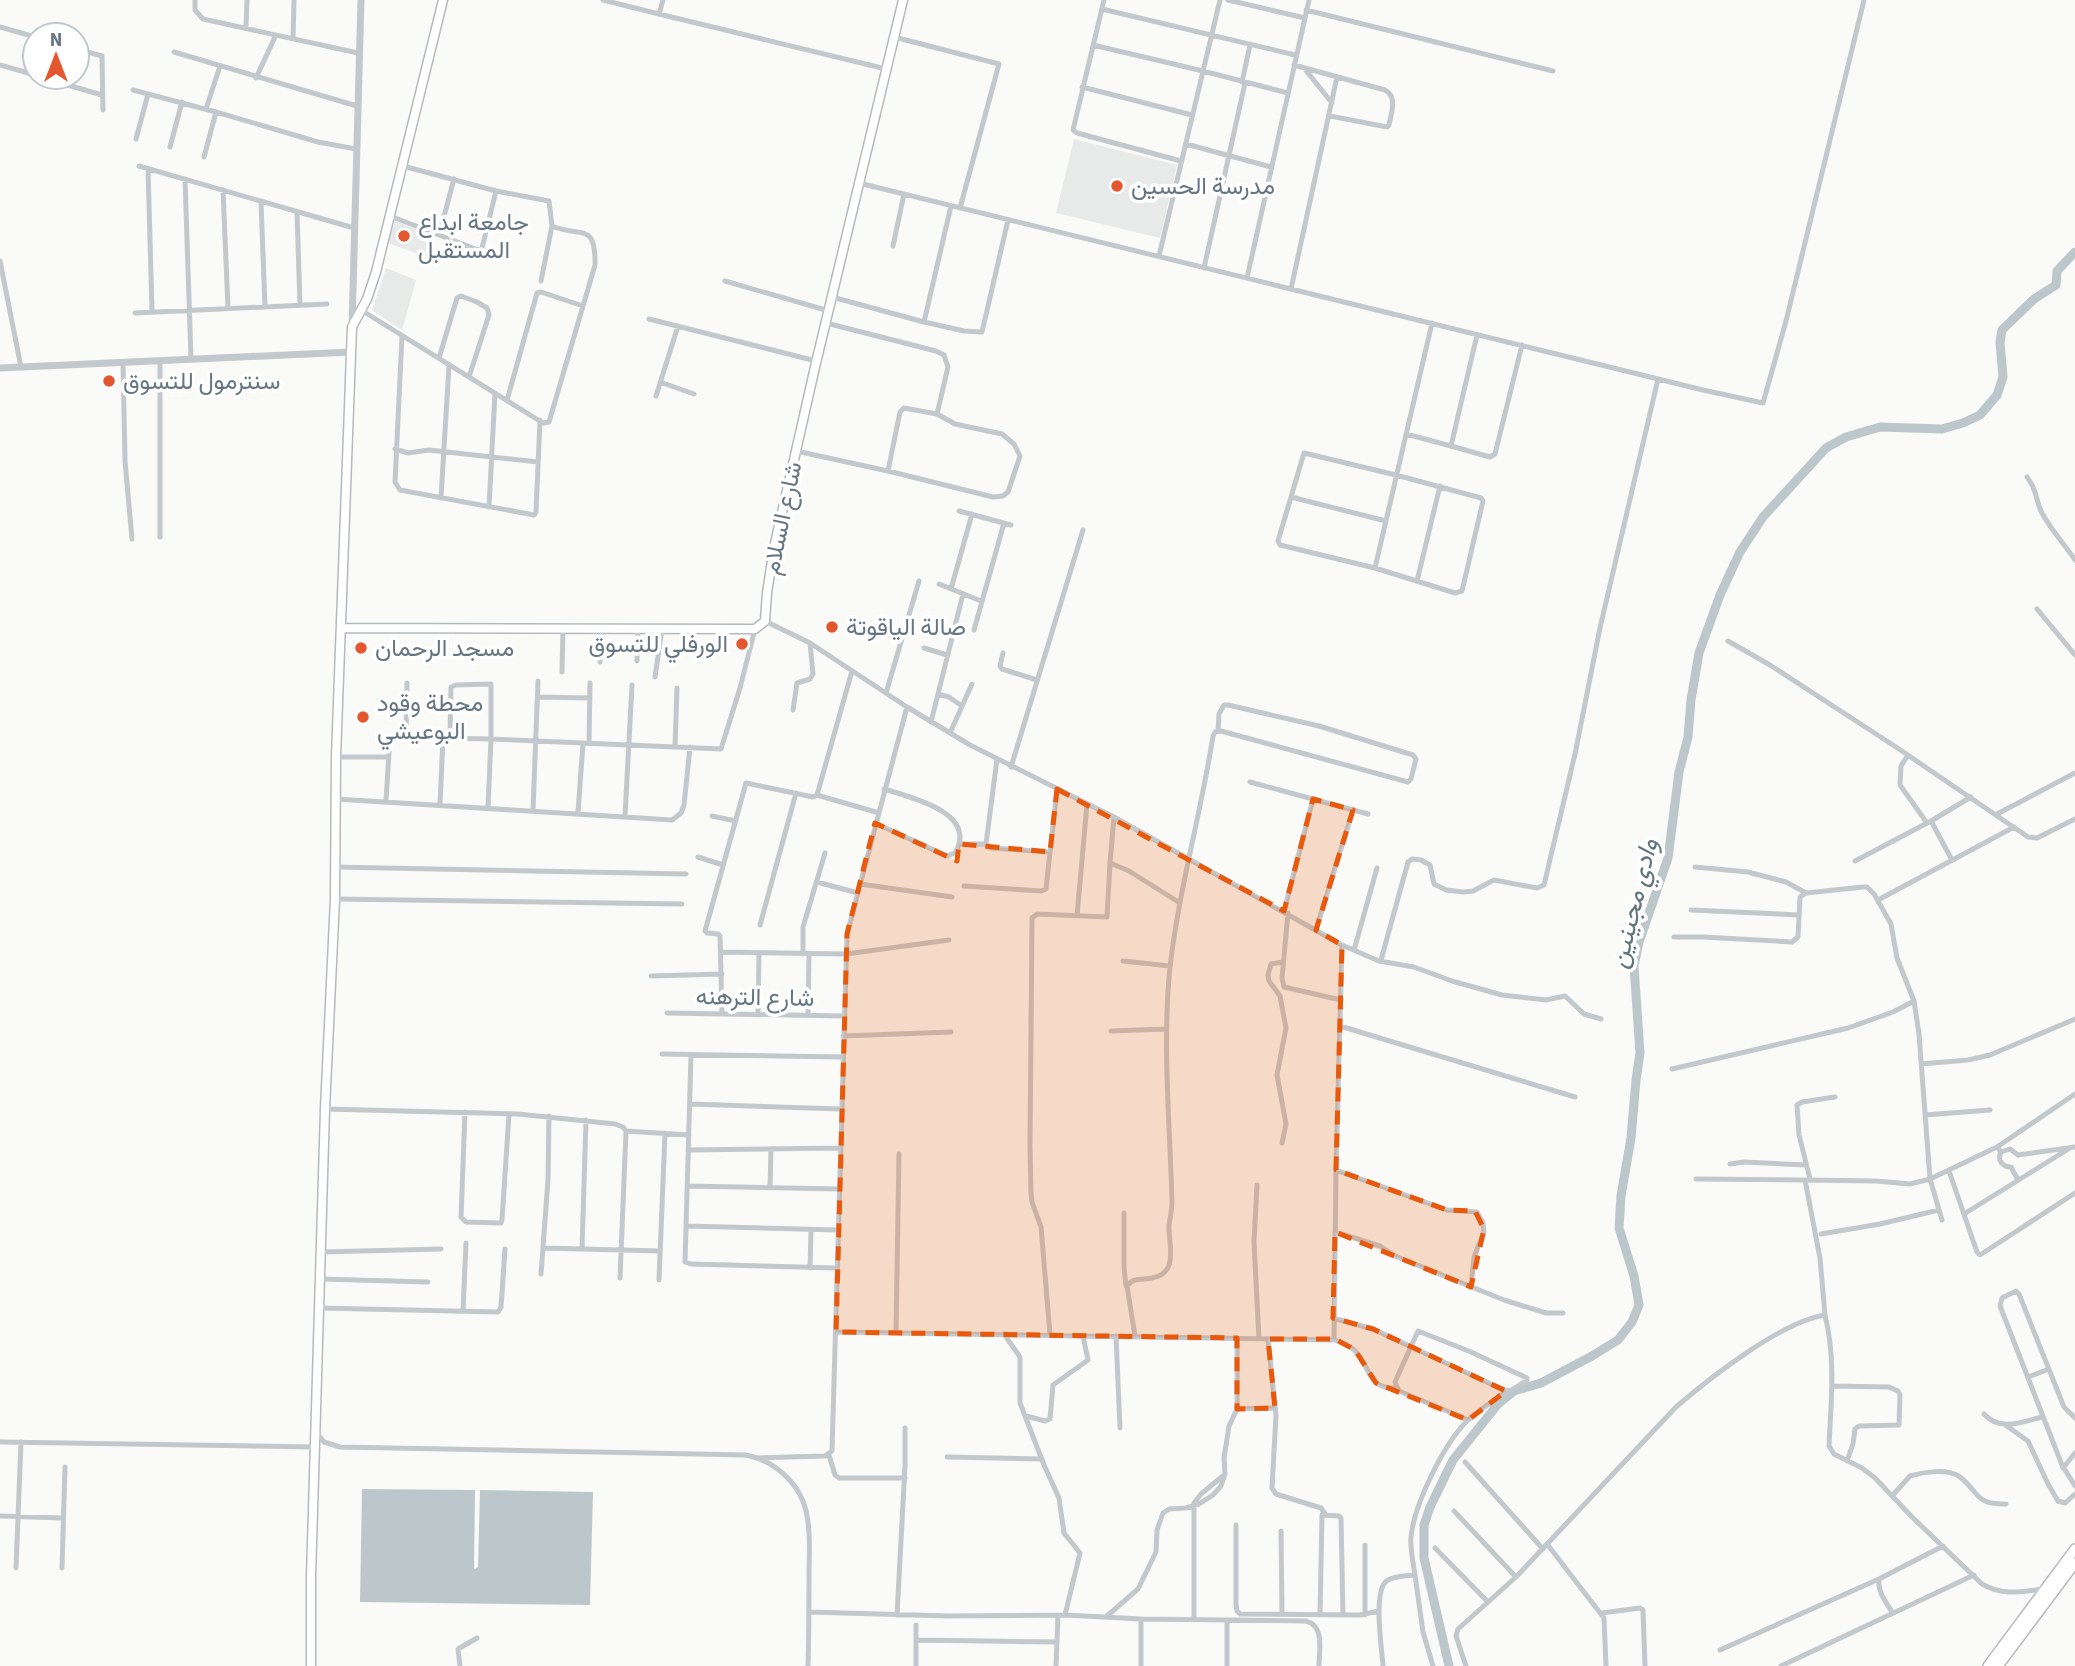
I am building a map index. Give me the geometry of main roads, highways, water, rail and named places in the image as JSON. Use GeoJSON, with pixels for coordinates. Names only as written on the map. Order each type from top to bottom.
{"type":"FeatureCollection","features":[{"type":"Feature","properties":{"kind":"highway"},"geometry":{"type":"LineString","coordinates":[[1988,1666],[2075,1549]]}},
{"type":"Feature","properties":{"kind":"highway"},"geometry":{"type":"LineString","coordinates":[[1998,1666],[2075,1563]]}},
{"type":"Feature","properties":{"kind":"main road"},"geometry":{"type":"LineString","coordinates":[[311,1666],[325,1109],[335,899],[336,757],[352,327],[376,272],[443,0]]}},
{"type":"Feature","properties":{"kind":"main road","name":"شارع السلام"},"geometry":{"type":"LineString","coordinates":[[341,628],[755,629],[765,621],[772,555],[903,0]]}},
{"type":"Feature","properties":{"kind":"waterway","name":"وادي مجينين"},"geometry":{"type":"LineString","coordinates":[[1449,1666],[1424,1558],[1424,1525],[1453,1460],[1498,1404],[1514,1391],[1541,1383],[1618,1340],[1632,1322],[1639,1305],[1634,1276],[1619,1228],[1640,1053],[1634,966],[1639,942],[1668,858],[1699,653],[1720,595],[1740,552],[1763,517],[1826,448],[1846,437],[1880,427],[1942,429],[1980,415],[1997,395],[2003,377],[2000,342],[2002,330],[2034,299],[2056,285],[2057,271],[2075,252]]}},
{"type":"Feature","properties":{"kind":"place","name":"مدرسة الحسين"},"geometry":{"type":"Point","coordinates":[1117,186]}},
{"type":"Feature","properties":{"kind":"place","name":"جامعة ابداع المستقبل"},"geometry":{"type":"Point","coordinates":[404,236]}},
{"type":"Feature","properties":{"kind":"place","name":"سنترمول للتسوق"},"geometry":{"type":"Point","coordinates":[109,381]}},
{"type":"Feature","properties":{"kind":"place","name":"صالة الياقوتة"},"geometry":{"type":"Point","coordinates":[832,627]}},
{"type":"Feature","properties":{"kind":"place","name":"الورفلي للتسوق"},"geometry":{"type":"Point","coordinates":[742,644]}},
{"type":"Feature","properties":{"kind":"place","name":"مسجد الرحمان"},"geometry":{"type":"Point","coordinates":[361,648]}},
{"type":"Feature","properties":{"kind":"place","name":"محطة وقود البوعيشي"},"geometry":{"type":"Point","coordinates":[363,717]}}]}
